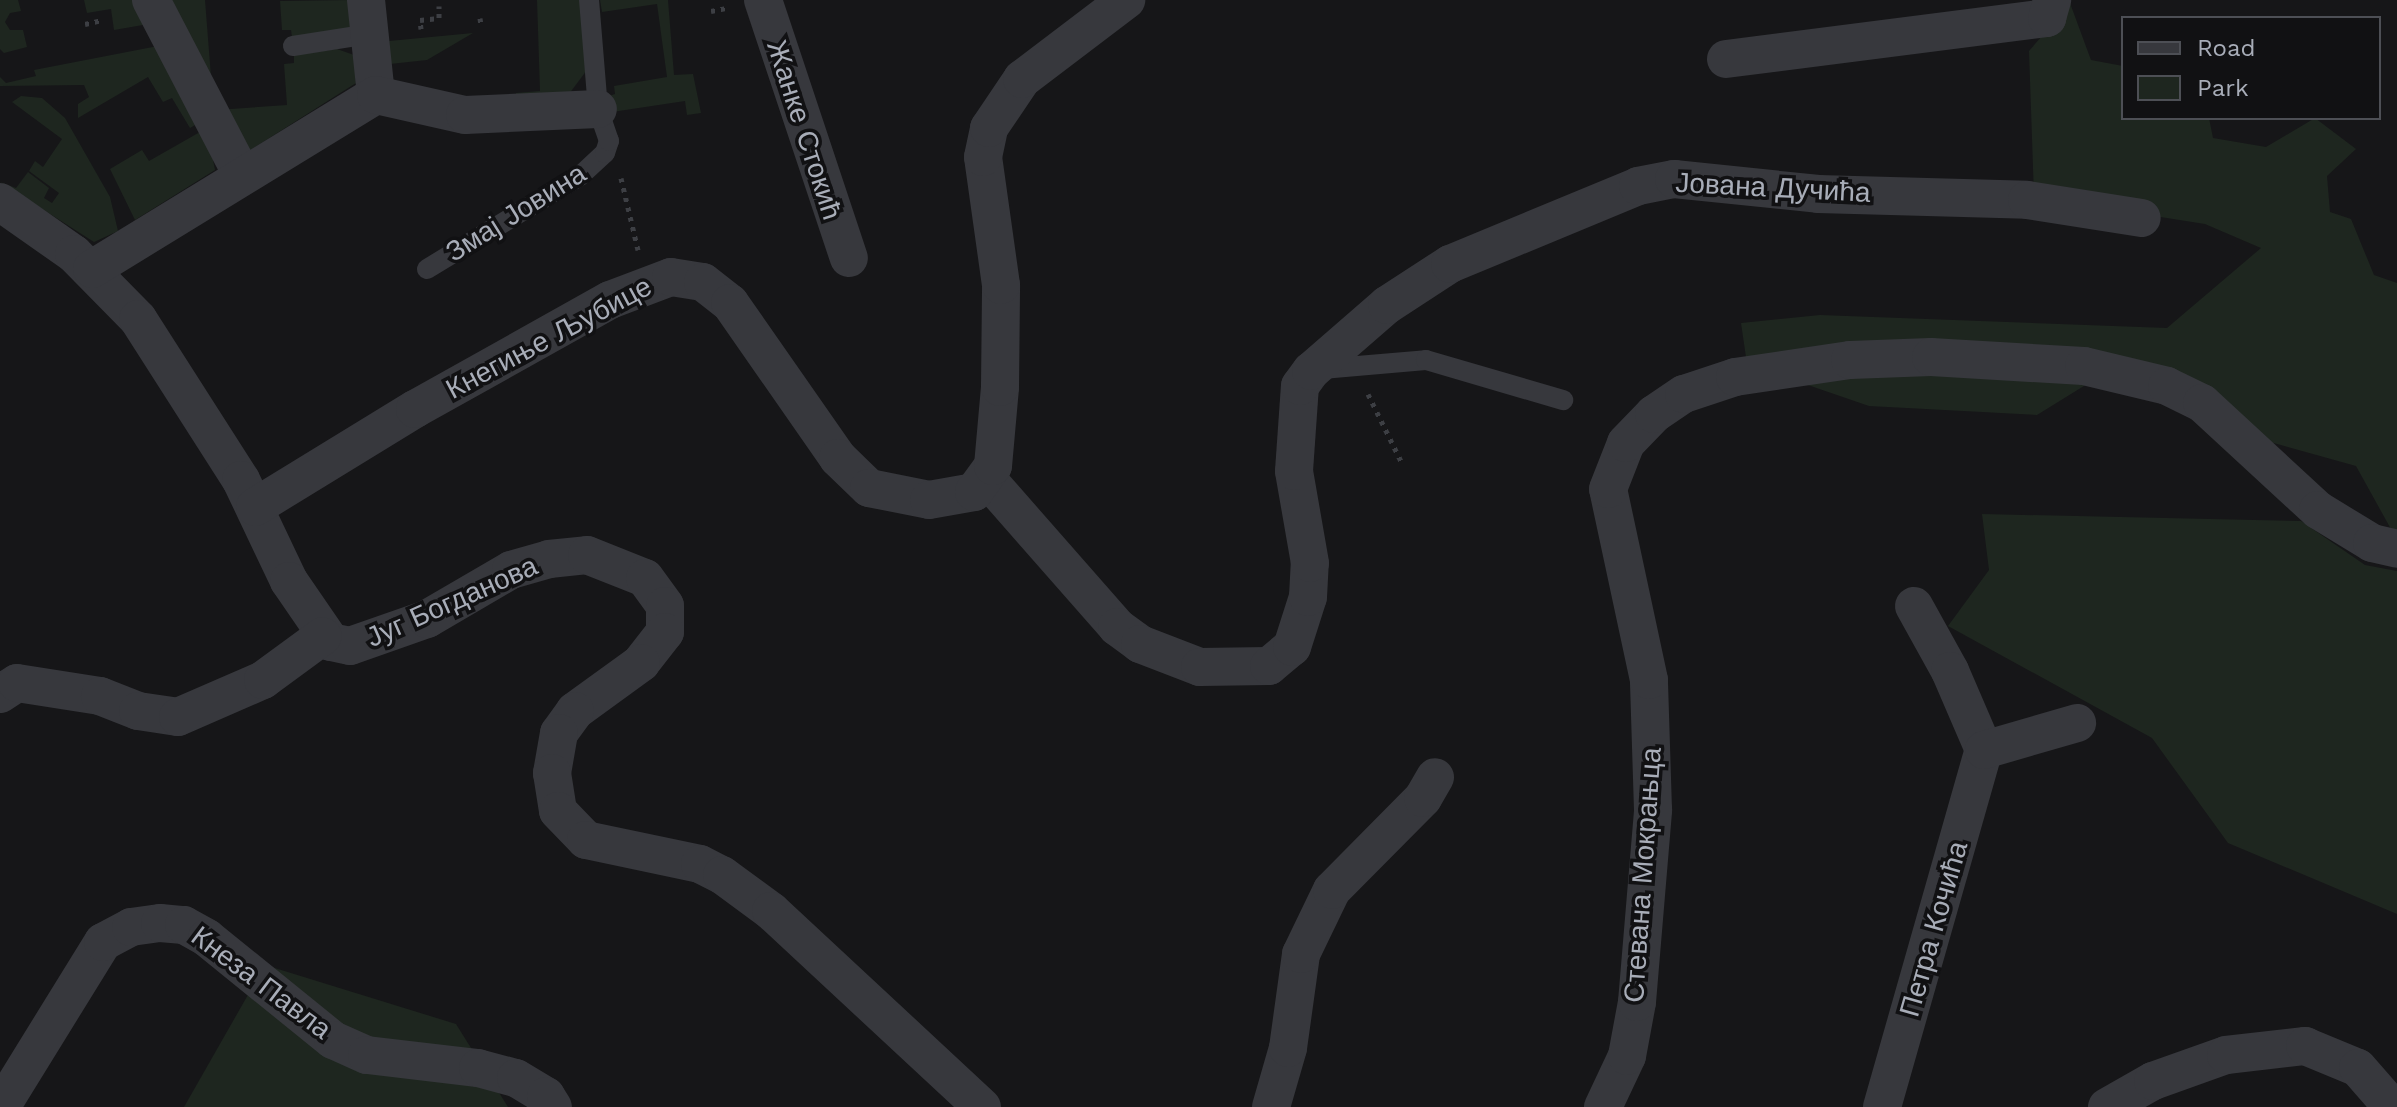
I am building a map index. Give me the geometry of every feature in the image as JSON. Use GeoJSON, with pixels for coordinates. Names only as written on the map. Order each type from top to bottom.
{"type":"FeatureCollection","features":[{"type":"Feature","properties":{"kind":"street"},"geometry":{"type":"LineString","coordinates":[[151,0],[242,175]]}},
{"type":"Feature","properties":{"kind":"street"},"geometry":{"type":"LineString","coordinates":[[988,480],[996,453],[1002,324],[985,140],[998,109],[1022,79],[1126,0]]}},
{"type":"Feature","properties":{"kind":"street"},"geometry":{"type":"LineString","coordinates":[[1726,59],[2047,18],[2052,0]]}},
{"type":"Feature","properties":{"kind":"street","name":"Жанке Стокић"},"geometry":{"type":"LineString","coordinates":[[746,4],[849,258]]}},
{"type":"Feature","properties":{"kind":"street"},"geometry":{"type":"LineString","coordinates":[[368,17],[376,95]]}},
{"type":"Feature","properties":{"kind":"street"},"geometry":{"type":"LineString","coordinates":[[92,269],[376,95],[465,115],[598,109]]}},
{"type":"Feature","properties":{"kind":"street","name":"Јована Дучића"},"geometry":{"type":"LineString","coordinates":[[988,480],[1117,627],[1140,644],[1200,667],[1269,666],[1292,647],[1308,597],[1310,563],[1294,471],[1300,386],[1311,371],[1387,305],[1450,264],[1638,186],[1662,182],[1818,194],[2027,200],[2142,218]]}},
{"type":"Feature","properties":{"kind":"street","name":"Југ Богданова"},"geometry":{"type":"LineString","coordinates":[[0,202],[92,269],[138,319],[255,507],[289,581],[323,636],[350,646],[427,619],[511,570],[549,559],[587,555],[645,578],[665,606],[665,632],[641,663],[575,711],[559,733],[552,773],[558,811],[586,840],[700,864],[722,875],[771,911],[982,1107]]}},
{"type":"Feature","properties":{"kind":"street","name":"Кнегиње Љубице"},"geometry":{"type":"LineString","coordinates":[[255,507],[415,409],[610,300],[671,277],[703,282],[730,303],[838,458],[869,488],[945,500],[974,492],[988,480]]}},
{"type":"Feature","properties":{"kind":"street","name":"Стевана Мокрањца"},"geometry":{"type":"LineString","coordinates":[[1603,1107],[1627,1056],[1637,1002],[1653,810],[1649,680],[1610,518],[1608,489],[1626,443],[1654,414],[1684,394],[1735,377],[1850,360],[1931,357],[2084,366],[2167,386],[2202,403],[2318,510],[2372,543],[2397,549]]}},
{"type":"Feature","properties":{"kind":"street"},"geometry":{"type":"LineString","coordinates":[[1914,606],[1950,671],[1984,750],[2077,723]]}},
{"type":"Feature","properties":{"kind":"street"},"geometry":{"type":"LineString","coordinates":[[0,694],[17,683],[100,696],[138,711],[178,717],[263,680],[323,636]]}},
{"type":"Feature","properties":{"kind":"street","name":"Петра Кочића"},"geometry":{"type":"LineString","coordinates":[[1882,1107],[1984,750]]}},
{"type":"Feature","properties":{"kind":"street"},"geometry":{"type":"LineString","coordinates":[[1271,1107],[1288,1048],[1301,954],[1332,890],[1423,798],[1435,777]]}},
{"type":"Feature","properties":{"kind":"street","name":"Кнеза Павла"},"geometry":{"type":"LineString","coordinates":[[1,1107],[103,942],[131,927],[160,923],[184,925],[207,938],[344,1045],[367,1055],[478,1068],[516,1078],[546,1096],[553,1107]]}},
{"type":"Feature","properties":{"kind":"street"},"geometry":{"type":"LineString","coordinates":[[2107,1107],[2153,1081],[2226,1055],[2305,1046],[2358,1068],[2392,1107]]}},
{"type":"Feature","properties":{"kind":"lane","name":"Змај Јовина"},"geometry":{"type":"LineString","coordinates":[[427,269],[598,161],[609,141],[598,109],[589,0]]}},
{"type":"Feature","properties":{"kind":"lane"},"geometry":{"type":"LineString","coordinates":[[293,46],[368,17]]}},
{"type":"Feature","properties":{"kind":"lane"},"geometry":{"type":"LineString","coordinates":[[1311,371],[1354,364],[1426,360],[1563,400]]}},
{"type":"Feature","properties":{"kind":"path"},"geometry":{"type":"LineString","coordinates":[[711,11],[746,4]]}},
{"type":"Feature","properties":{"kind":"path"},"geometry":{"type":"LineString","coordinates":[[421,29],[420,20],[439,18],[439,6]]}},
{"type":"Feature","properties":{"kind":"path"},"geometry":{"type":"LineString","coordinates":[[85,24],[102,20]]}},
{"type":"Feature","properties":{"kind":"path"},"geometry":{"type":"LineString","coordinates":[[622,183],[636,242]]}},
{"type":"Feature","properties":{"kind":"path"},"geometry":{"type":"LineString","coordinates":[[1354,364],[1403,465]]}},
{"type":"Feature","properties":{"kind":"green space"},"geometry":{"type":"Polygon","coordinates":[[[0,0],[18,0],[21,11],[10,13],[5,22],[10,30],[23,30],[27,47],[4,53],[0,49],[0,0]]]}},
{"type":"Feature","properties":{"kind":"green space"},"geometry":{"type":"Polygon","coordinates":[[[84,0],[139,0],[143,25],[114,30],[111,9],[87,13],[84,0]]]}},
{"type":"Feature","properties":{"kind":"green space"},"geometry":{"type":"Polygon","coordinates":[[[161,0],[205,0],[213,102],[161,0]]]}},
{"type":"Feature","properties":{"kind":"green space"},"geometry":{"type":"Polygon","coordinates":[[[353,0],[355,28],[292,37],[291,30],[282,30],[280,1],[353,0]]]}},
{"type":"Feature","properties":{"kind":"green space"},"geometry":{"type":"Polygon","coordinates":[[[537,0],[580,0],[587,70],[569,94],[516,101],[516,93],[540,91],[537,0]]]}},
{"type":"Feature","properties":{"kind":"green space"},"geometry":{"type":"Polygon","coordinates":[[[600,0],[668,0],[674,75],[693,74],[701,113],[687,115],[685,101],[612,112],[609,96],[615,94],[614,86],[667,77],[657,4],[602,12],[600,0]]]}},
{"type":"Feature","properties":{"kind":"green space"},"geometry":{"type":"Polygon","coordinates":[[[2070,3],[2091,60],[2121,66],[2121,120],[2209,120],[2213,138],[2266,147],[2312,120],[2318,120],[2356,149],[2327,176],[2330,212],[2351,219],[2374,275],[2397,283],[2397,540],[2356,466],[2252,437],[2113,368],[2037,415],[1869,406],[1747,364],[1741,323],[1820,315],[2167,328],[2261,248],[2205,224],[2034,197],[2029,51],[2070,3]]]}},
{"type":"Feature","properties":{"kind":"green space"},"geometry":{"type":"Polygon","coordinates":[[[473,33],[427,60],[390,64],[389,41],[473,33]]]}},
{"type":"Feature","properties":{"kind":"green space"},"geometry":{"type":"Polygon","coordinates":[[[158,46],[204,120],[190,128],[172,98],[163,102],[148,77],[78,118],[78,104],[89,97],[84,85],[0,86],[0,77],[6,83],[36,76],[34,70],[158,46]]]}},
{"type":"Feature","properties":{"kind":"green space"},"geometry":{"type":"Polygon","coordinates":[[[337,49],[354,55],[356,83],[249,151],[217,110],[287,105],[284,64],[294,63],[294,55],[337,49]]]}},
{"type":"Feature","properties":{"kind":"green space"},"geometry":{"type":"Polygon","coordinates":[[[21,96],[42,98],[65,118],[110,197],[118,231],[94,242],[0,182],[16,188],[28,172],[49,188],[44,198],[52,203],[59,193],[29,171],[35,161],[43,167],[62,139],[12,102],[21,96]]]}},
{"type":"Feature","properties":{"kind":"green space"},"geometry":{"type":"Polygon","coordinates":[[[207,128],[215,170],[135,220],[110,169],[142,150],[149,161],[207,128]]]}},
{"type":"Feature","properties":{"kind":"green space"},"geometry":{"type":"Polygon","coordinates":[[[1982,514],[2301,521],[2365,565],[2397,571],[2397,914],[2228,843],[2152,738],[1948,626],[1989,570],[1982,514]]]}},
{"type":"Feature","properties":{"kind":"green space"},"geometry":{"type":"Polygon","coordinates":[[[265,965],[456,1024],[508,1107],[184,1107],[265,965]]]}}]}
